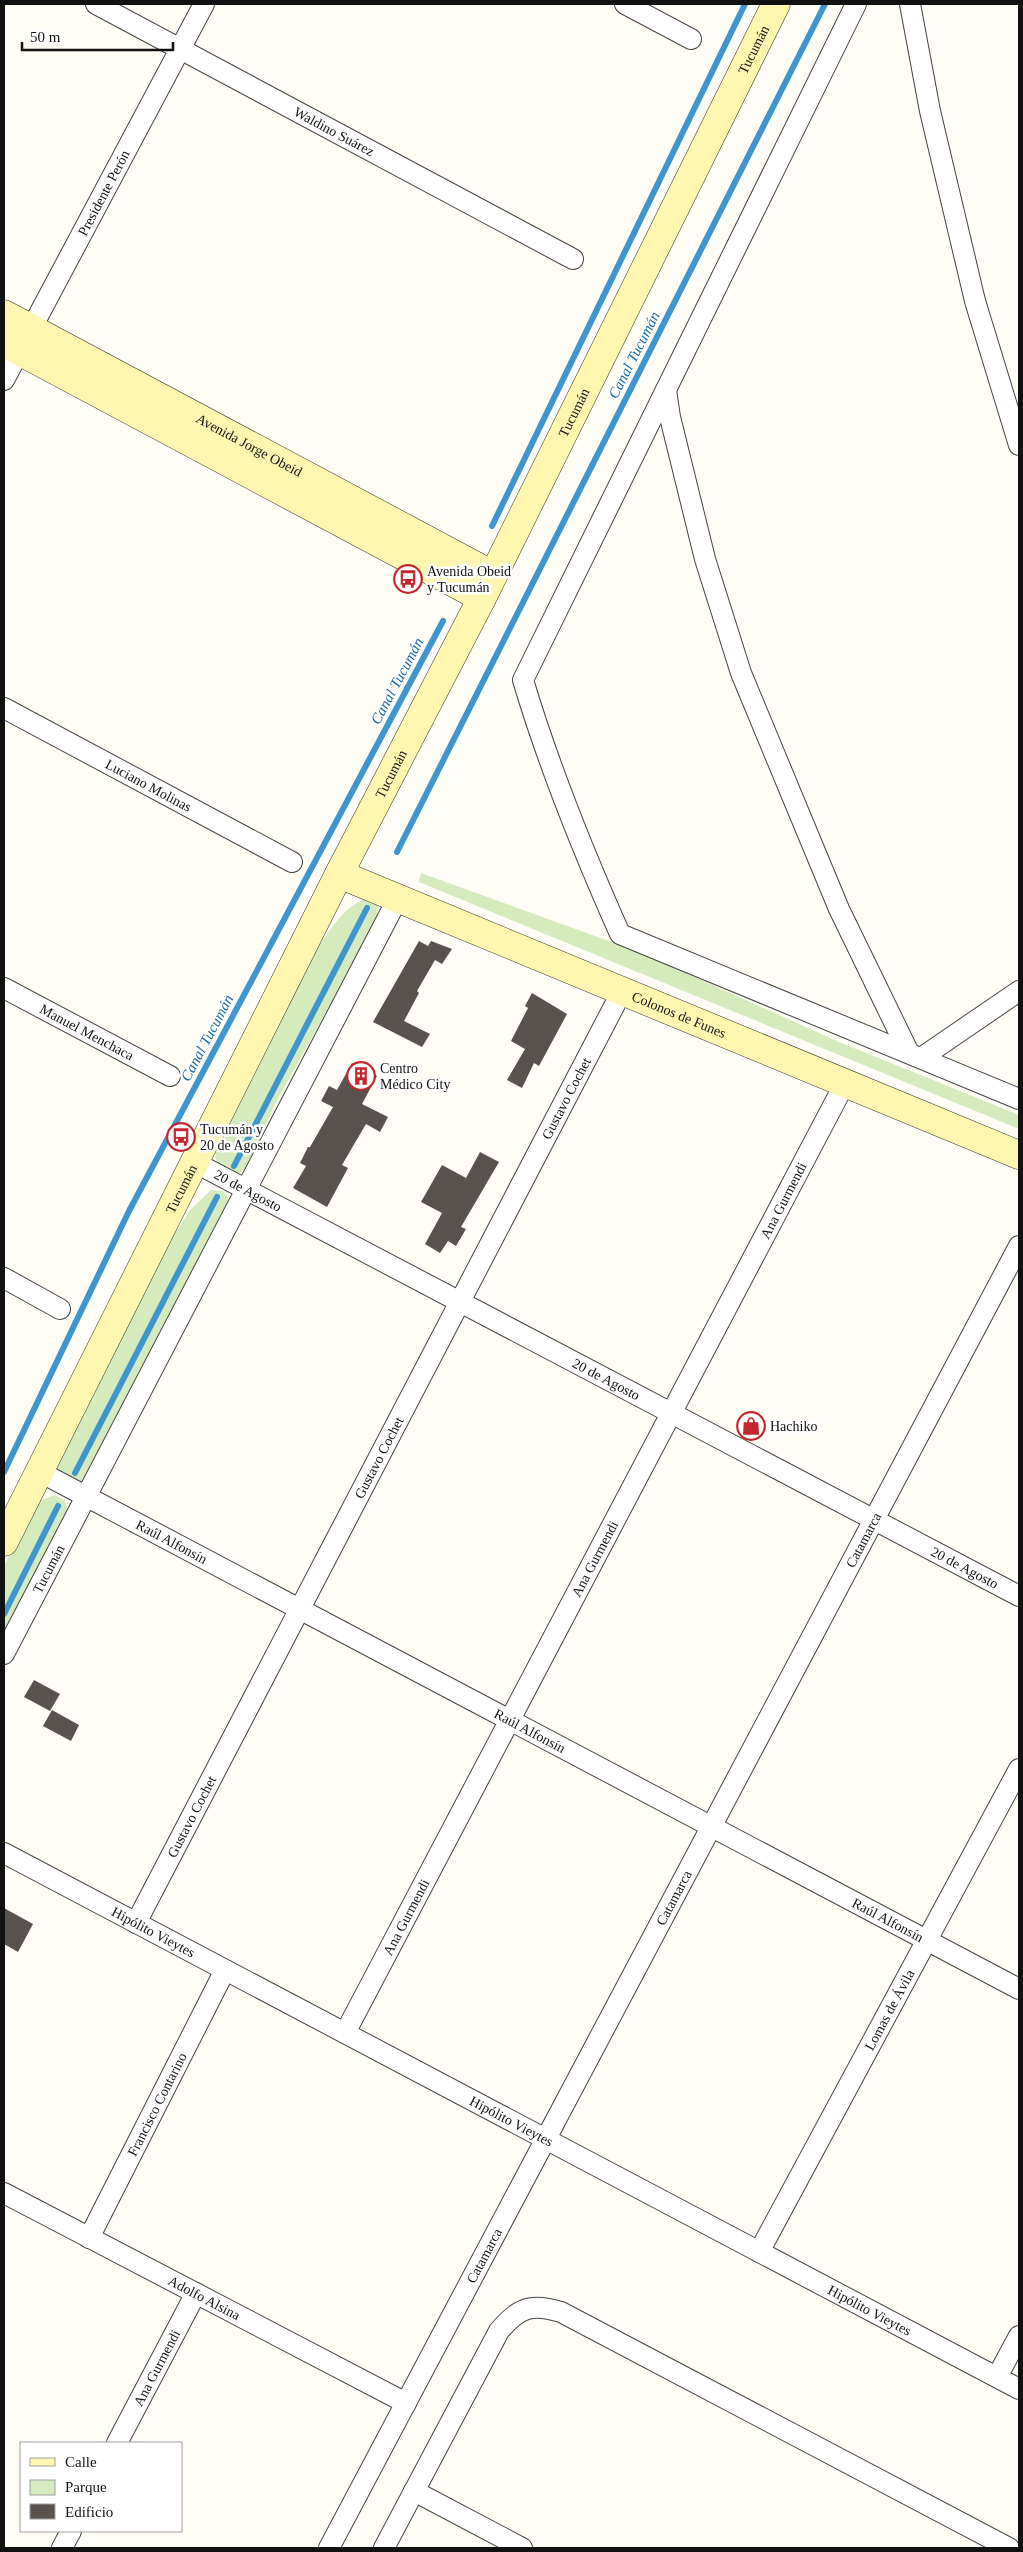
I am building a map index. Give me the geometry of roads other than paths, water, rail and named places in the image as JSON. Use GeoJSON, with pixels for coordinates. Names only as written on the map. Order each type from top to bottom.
{"type":"FeatureCollection","features":[{"type":"Feature","properties":{"kind":"main road","name":"Tucumán"},"geometry":{"type":"LineString","coordinates":[[4,1542],[339,874],[488,586],[776,4]]}},
{"type":"Feature","properties":{"kind":"main road","name":"Avenida Jorge Obeid"},"geometry":{"type":"LineString","coordinates":[[4,314],[18,341],[488,586]]}},
{"type":"Feature","properties":{"kind":"main road","name":"Colonos de Funes"},"geometry":{"type":"LineString","coordinates":[[339,874],[1019,1155]]}},
{"type":"Feature","properties":{"kind":"street","name":"Waldino Suárez"},"geometry":{"type":"LineString","coordinates":[[96,4],[573,259]]}},
{"type":"Feature","properties":{"kind":"street","name":"Presidente Perón"},"geometry":{"type":"LineString","coordinates":[[4,380],[18,341],[204,4]]}},
{"type":"Feature","properties":{"kind":"street"},"geometry":{"type":"LineString","coordinates":[[625,4],[691,39]]}},
{"type":"Feature","properties":{"kind":"street"},"geometry":{"type":"LineString","coordinates":[[856,4],[523,680],[540,735],[581,847],[620,934],[1019,1099]]}},
{"type":"Feature","properties":{"kind":"street"},"geometry":{"type":"LineString","coordinates":[[910,4],[930,111],[975,301],[1019,444]]}},
{"type":"Feature","properties":{"kind":"street"},"geometry":{"type":"LineString","coordinates":[[666,390],[670,417],[703,551],[741,673],[839,910],[915,1056]]}},
{"type":"Feature","properties":{"kind":"street","name":"Luciano Molinas"},"geometry":{"type":"LineString","coordinates":[[4,708],[292,862]]}},
{"type":"Feature","properties":{"kind":"street","name":"Tucumán"},"geometry":{"type":"LineString","coordinates":[[4,1654],[398,898]]}},
{"type":"Feature","properties":{"kind":"street","name":"Manuel Menchaca"},"geometry":{"type":"LineString","coordinates":[[4,988],[170,1076]]}},
{"type":"Feature","properties":{"kind":"street","name":"Gustavo Cochet"},"geometry":{"type":"LineString","coordinates":[[136,1923],[622,991]]}},
{"type":"Feature","properties":{"kind":"street"},"geometry":{"type":"LineString","coordinates":[[915,1056],[1019,991]]}},
{"type":"Feature","properties":{"kind":"street","name":"Ana Gurmendi"},"geometry":{"type":"LineString","coordinates":[[344,2033],[845,1083]]}},
{"type":"Feature","properties":{"kind":"street","name":"20 de Agosto"},"geometry":{"type":"LineString","coordinates":[[194,1162],[1019,1596]]}},
{"type":"Feature","properties":{"kind":"street","name":"Catamarca"},"geometry":{"type":"LineString","coordinates":[[329,2548],[1019,1246]]}},
{"type":"Feature","properties":{"kind":"street"},"geometry":{"type":"LineString","coordinates":[[4,1278],[60,1309]]}},
{"type":"Feature","properties":{"kind":"street","name":"Raúl Alfonsín"},"geometry":{"type":"LineString","coordinates":[[40,1472],[1019,1989]]}},
{"type":"Feature","properties":{"kind":"street","name":"Lomas de Ávila"},"geometry":{"type":"LineString","coordinates":[[759,2252],[1019,1769]]}},
{"type":"Feature","properties":{"kind":"street","name":"Hipólito Vieytes"},"geometry":{"type":"LineString","coordinates":[[4,1853],[1019,2389]]}},
{"type":"Feature","properties":{"kind":"street","name":"Francisco Contarino"},"geometry":{"type":"LineString","coordinates":[[89,2238],[226,1970]]}},
{"type":"Feature","properties":{"kind":"street","name":"Adolfo Alsina"},"geometry":{"type":"LineString","coordinates":[[4,2193],[406,2403]]}},
{"type":"Feature","properties":{"kind":"street","name":"Ana Gurmendi"},"geometry":{"type":"LineString","coordinates":[[118,2442],[196,2294]]}},
{"type":"Feature","properties":{"kind":"street"},"geometry":{"type":"LineString","coordinates":[[384,2548],[499,2331],[512,2316],[528,2308],[543,2306],[561,2312],[1009,2548]]}},
{"type":"Feature","properties":{"kind":"street"},"geometry":{"type":"LineString","coordinates":[[998,2377],[1019,2336]]}},
{"type":"Feature","properties":{"kind":"street"},"geometry":{"type":"LineString","coordinates":[[414,2491],[522,2548]]}},
{"type":"Feature","properties":{"kind":"street"},"geometry":{"type":"LineString","coordinates":[[62,2548],[70,2532]]}},
{"type":"Feature","properties":{"kind":"waterway","name":"Canal Tucumán"},"geometry":{"type":"LineString","coordinates":[[492,526],[745,4]]}},
{"type":"Feature","properties":{"kind":"waterway","name":"Canal Tucumán"},"geometry":{"type":"LineString","coordinates":[[397,852],[825,4]]}},
{"type":"Feature","properties":{"kind":"waterway","name":"Canal Tucumán"},"geometry":{"type":"LineString","coordinates":[[4,1472],[129,1211],[443,621]]}},
{"type":"Feature","properties":{"kind":"waterway","name":"Canal Tucumán"},"geometry":{"type":"LineString","coordinates":[[234,1166],[367,908]]}},
{"type":"Feature","properties":{"kind":"waterway","name":"Canal Tucumán"},"geometry":{"type":"LineString","coordinates":[[75,1473],[217,1197]]}},
{"type":"Feature","properties":{"kind":"waterway","name":"Canal Tucumán"},"geometry":{"type":"LineString","coordinates":[[4,1614],[58,1506]]}},
{"type":"Feature","properties":{"kind":"place","name":"Avenida Obeid y Tucumán"},"geometry":{"type":"Point","coordinates":[408,579]}},
{"type":"Feature","properties":{"kind":"place","name":"Centro Médico City"},"geometry":{"type":"Point","coordinates":[361,1076]}},
{"type":"Feature","properties":{"kind":"place","name":"Tucumán y 20 de Agosto"},"geometry":{"type":"Point","coordinates":[181,1137]}},
{"type":"Feature","properties":{"kind":"place","name":"Hachiko"},"geometry":{"type":"Point","coordinates":[751,1426]}}]}
